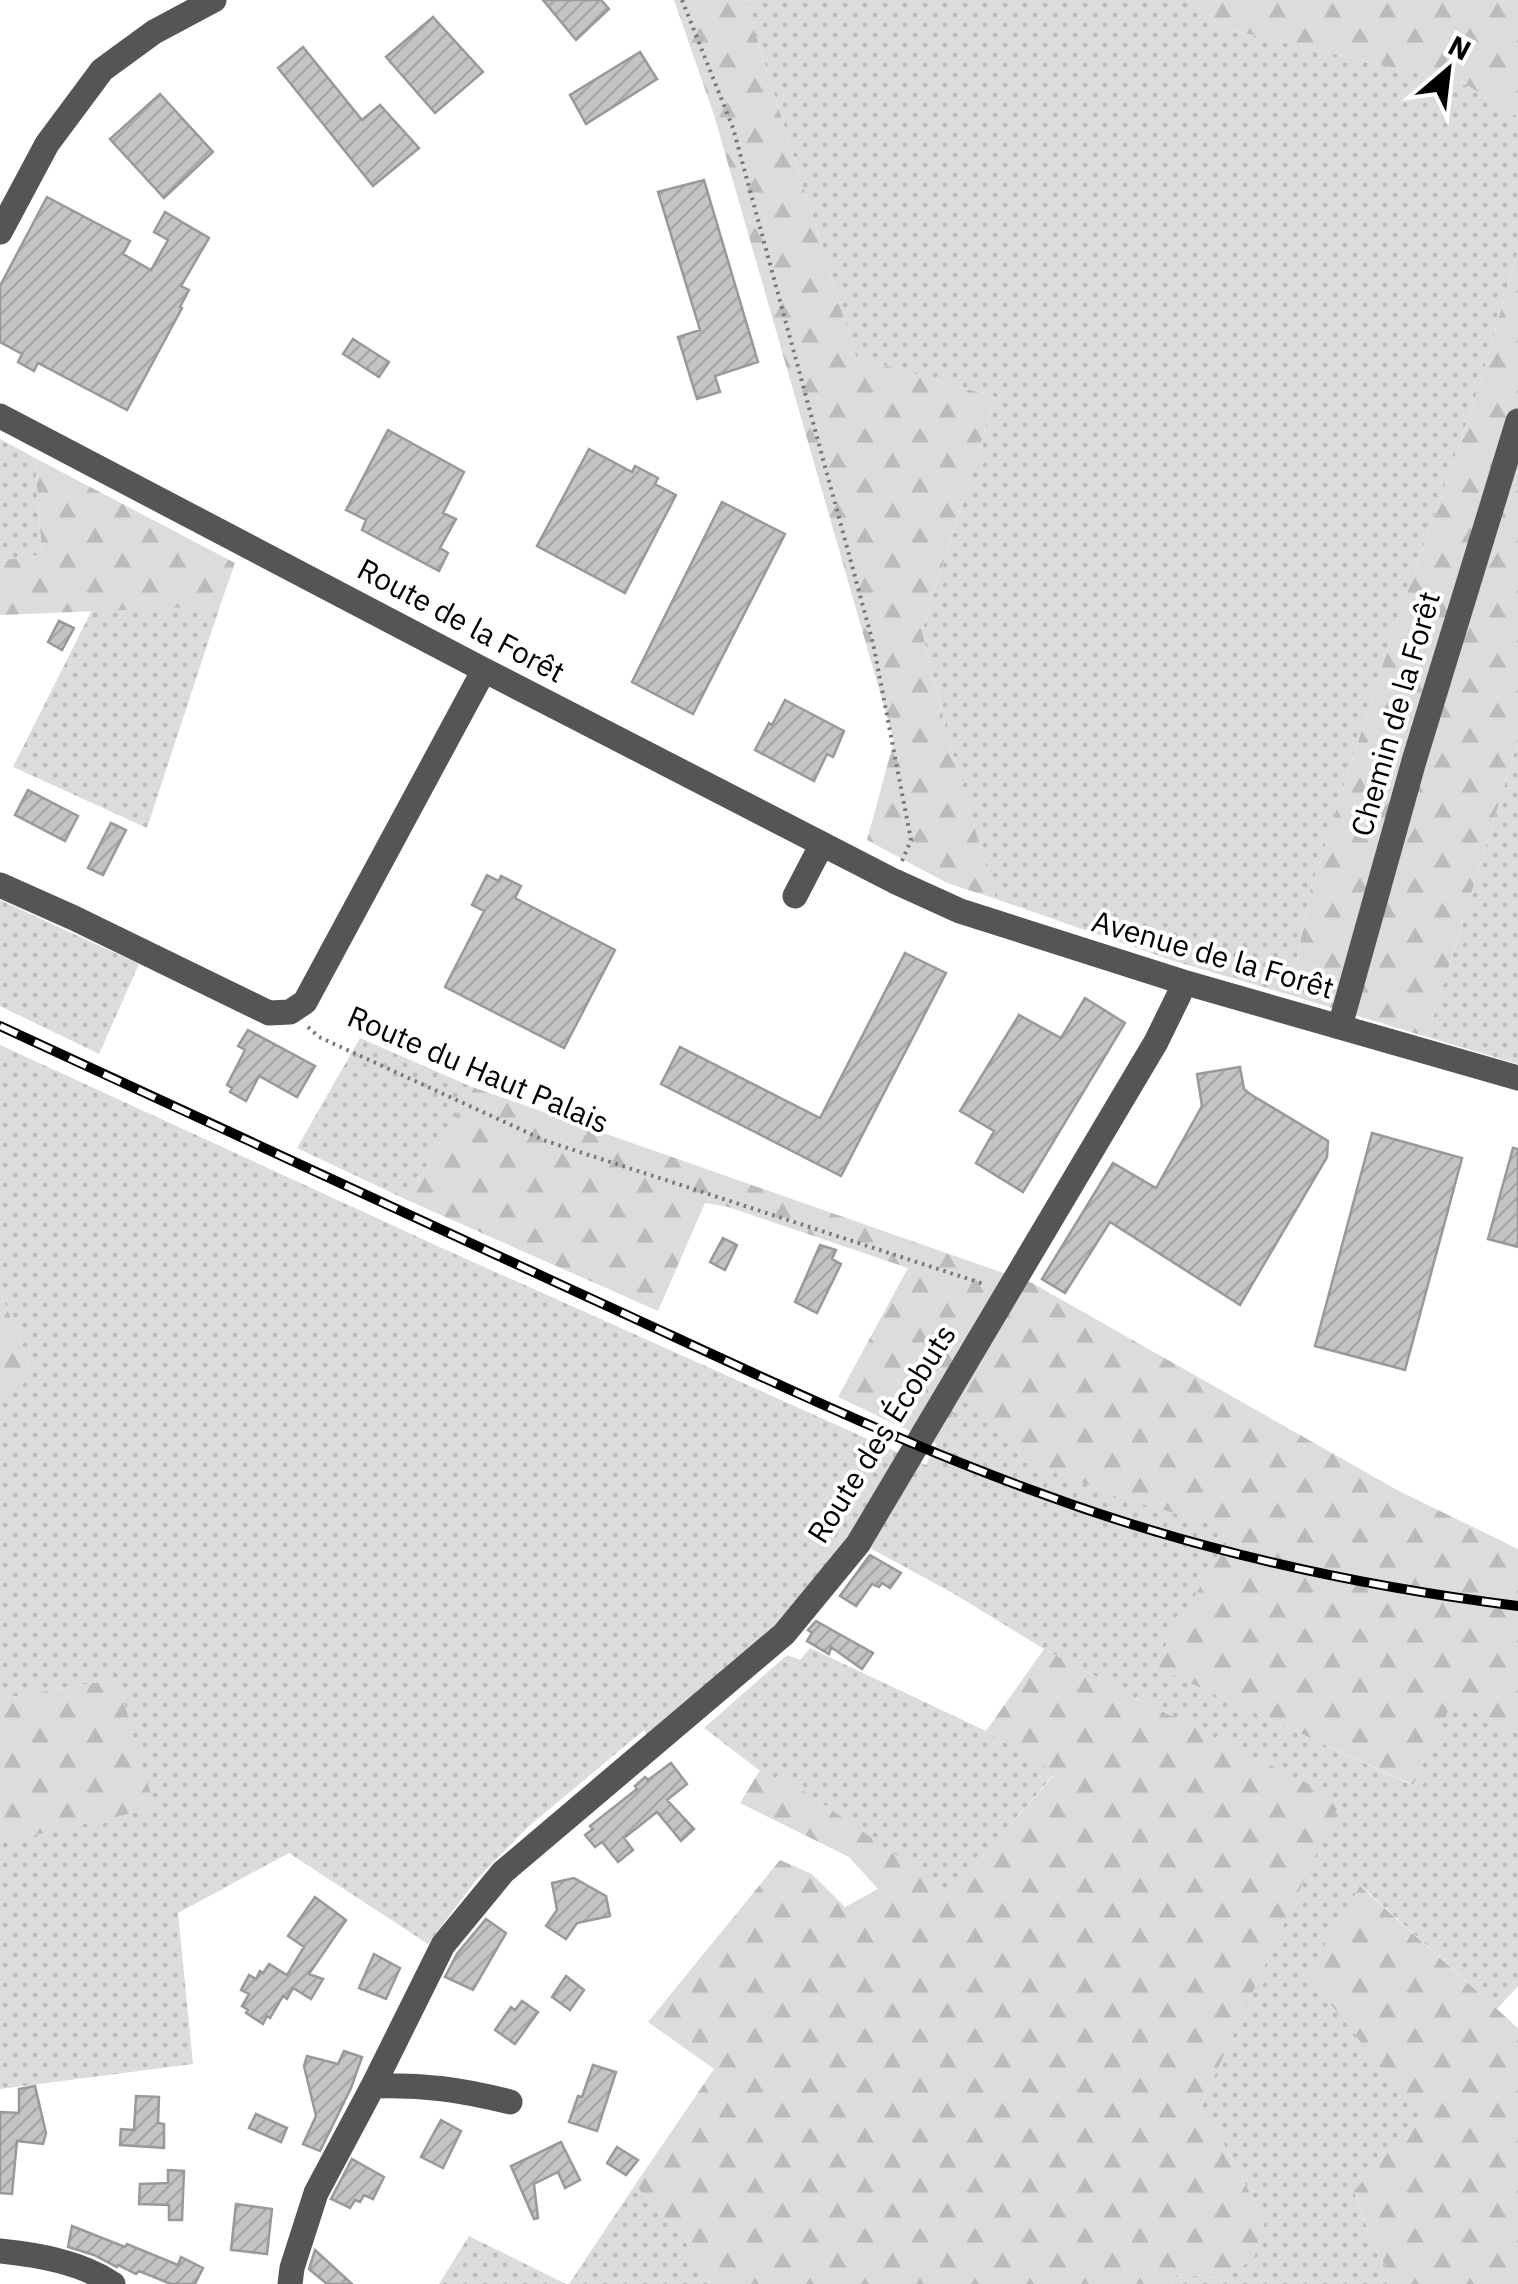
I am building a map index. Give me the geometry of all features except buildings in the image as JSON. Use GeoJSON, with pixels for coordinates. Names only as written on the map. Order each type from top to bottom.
{"type":"FeatureCollection","features":[{"type":"Feature","properties":{"kind":"street"},"geometry":{"type":"LineString","coordinates":[[0,232],[48,144],[102,70],[154,32],[214,0]]}},
{"type":"Feature","properties":{"kind":"street","name":"Route de la Forêt"},"geometry":{"type":"LineString","coordinates":[[0,416],[894,881]]}},
{"type":"Feature","properties":{"kind":"street","name":"Chemin de la Forêt"},"geometry":{"type":"LineString","coordinates":[[1340,1026],[1414,761],[1518,421]]}},
{"type":"Feature","properties":{"kind":"street"},"geometry":{"type":"LineString","coordinates":[[0,885],[269,1014],[290,1012],[305,1002],[484,670]]}},
{"type":"Feature","properties":{"kind":"street"},"geometry":{"type":"LineString","coordinates":[[796,896],[822,844]]}},
{"type":"Feature","properties":{"kind":"street","name":"Avenue de la Forêt"},"geometry":{"type":"LineString","coordinates":[[894,881],[960,911],[1182,982],[1518,1078]]}},
{"type":"Feature","properties":{"kind":"street","name":"Route des Écobuts"},"geometry":{"type":"LineString","coordinates":[[290,2284],[316,2193],[443,1945],[503,1872],[784,1634],[858,1544],[1156,1042],[1182,982]]}},
{"type":"Feature","properties":{"kind":"street"},"geometry":{"type":"LineString","coordinates":[[373,2086],[408,2084],[460,2089],[510,2102]]}},
{"type":"Feature","properties":{"kind":"street"},"geometry":{"type":"LineString","coordinates":[[0,2251],[36,2255],[99,2274],[113,2284]]}},
{"type":"Feature","properties":{"kind":"path"},"geometry":{"type":"LineString","coordinates":[[682,0],[733,128],[873,643],[910,840],[894,881]]}},
{"type":"Feature","properties":{"kind":"path","name":"Route du Haut Palais"},"geometry":{"type":"LineString","coordinates":[[290,1012],[319,1037],[546,1141],[1008,1292]]}},
{"type":"Feature","properties":{"kind":"green space"},"geometry":{"type":"Polygon","coordinates":[[[674,0],[745,0],[856,357],[995,397],[922,631],[949,741],[996,899],[947,883],[867,840],[894,741],[714,115],[674,0]]]}},
{"type":"Feature","properties":{"kind":"green space"},"geometry":{"type":"Polygon","coordinates":[[[745,0],[1187,0],[1227,29],[1467,85],[1518,117],[1518,251],[1477,393],[1389,645],[1310,892],[1290,995],[1171,960],[996,899],[949,741],[922,631],[995,397],[856,357],[745,0]]]}},
{"type":"Feature","properties":{"kind":"green space"},"geometry":{"type":"Polygon","coordinates":[[[1187,0],[1518,0],[1518,117],[1467,85],[1227,29],[1187,0]]]}},
{"type":"Feature","properties":{"kind":"green space"},"geometry":{"type":"Polygon","coordinates":[[[1518,251],[1518,741],[1427,1037],[1290,995],[1310,892],[1389,645],[1477,393],[1518,251]]]}},
{"type":"Feature","properties":{"kind":"green space"},"geometry":{"type":"Polygon","coordinates":[[[0,439],[35,458],[42,555],[0,561],[0,439]]]}},
{"type":"Feature","properties":{"kind":"green space"},"geometry":{"type":"Polygon","coordinates":[[[35,458],[235,563],[220,606],[0,615],[0,561],[42,554],[35,458]]]}},
{"type":"Feature","properties":{"kind":"green space"},"geometry":{"type":"Polygon","coordinates":[[[220,606],[147,828],[13,767],[92,610],[220,606]]]}},
{"type":"Feature","properties":{"kind":"green space"},"geometry":{"type":"Polygon","coordinates":[[[1518,741],[1518,1064],[1427,1037],[1518,741]]]}},
{"type":"Feature","properties":{"kind":"green space"},"geometry":{"type":"Polygon","coordinates":[[[0,900],[139,964],[99,1054],[0,1006],[0,900]]]}},
{"type":"Feature","properties":{"kind":"green space"},"geometry":{"type":"Polygon","coordinates":[[[360,1038],[472,1087],[407,1200],[297,1148],[360,1038]]]}},
{"type":"Feature","properties":{"kind":"green space"},"geometry":{"type":"Polygon","coordinates":[[[0,1045],[926,1465],[965,1389],[1024,1460],[1118,1497],[1235,1530],[1154,1666],[1412,1785],[1453,1700],[1518,1734],[1518,1986],[1497,2009],[1361,1886],[1420,2116],[1354,2191],[1372,2242],[1395,2284],[1172,2284],[1177,2274],[1217,2278],[1265,2222],[1200,2107],[1340,1800],[1044,1649],[850,1537],[803,1600],[741,1660],[647,1735],[644,1730],[528,1827],[477,1879],[428,1944],[289,1853],[178,1913],[193,2064],[0,2089],[0,1843],[154,1808],[117,1679],[0,1699],[0,1394],[3,1400],[30,1364],[0,1292],[0,1045]]]}},
{"type":"Feature","properties":{"kind":"green space"},"geometry":{"type":"Polygon","coordinates":[[[472,1087],[1032,1283],[1399,1491],[1518,1549],[1518,1734],[1453,1701],[1413,1785],[1153,1666],[1234,1530],[1118,1497],[1024,1460],[965,1390],[937,1444],[838,1397],[908,1268],[728,1207],[705,1203],[658,1311],[407,1200],[472,1087]]]}},
{"type":"Feature","properties":{"kind":"green space"},"geometry":{"type":"Polygon","coordinates":[[[0,1292],[30,1364],[3,1401],[0,1394],[0,1292]]]}},
{"type":"Feature","properties":{"kind":"green space"},"geometry":{"type":"Polygon","coordinates":[[[810,1648],[986,1731],[1056,1772],[951,1894],[807,1793],[759,1770],[704,1728],[787,1655],[800,1660],[810,1648]]]}},
{"type":"Feature","properties":{"kind":"green space"},"geometry":{"type":"Polygon","coordinates":[[[1044,1649],[1341,1800],[1200,2107],[1265,2222],[1253,2261],[1217,2278],[1177,2274],[1172,2284],[710,2284],[682,2236],[635,2185],[714,2069],[648,2022],[780,1860],[812,1874],[845,1907],[878,1889],[849,1857],[740,1803],[760,1770],[807,1793],[951,1893],[1056,1773],[986,1731],[1044,1649]]]}},
{"type":"Feature","properties":{"kind":"green space"},"geometry":{"type":"Polygon","coordinates":[[[117,1679],[155,1808],[0,1843],[0,1699],[117,1679]]]}},
{"type":"Feature","properties":{"kind":"green space"},"geometry":{"type":"Polygon","coordinates":[[[1360,1886],[1518,2028],[1518,2284],[1395,2284],[1372,2242],[1354,2191],[1419,2116],[1307,1974],[1360,1886]]]}},
{"type":"Feature","properties":{"kind":"green space"},"geometry":{"type":"Polygon","coordinates":[[[635,2185],[682,2236],[710,2284],[569,2284],[635,2185]]]}},
{"type":"Feature","properties":{"kind":"green space"},"geometry":{"type":"Polygon","coordinates":[[[469,2236],[566,2284],[439,2284],[469,2236]]]}},
{"type":"Feature","properties":{"kind":"railway"},"geometry":{"type":"LineString","coordinates":[[0,1026],[754,1374],[988,1474],[1105,1516],[1221,1550],[1339,1577],[1518,1606]]}}]}
